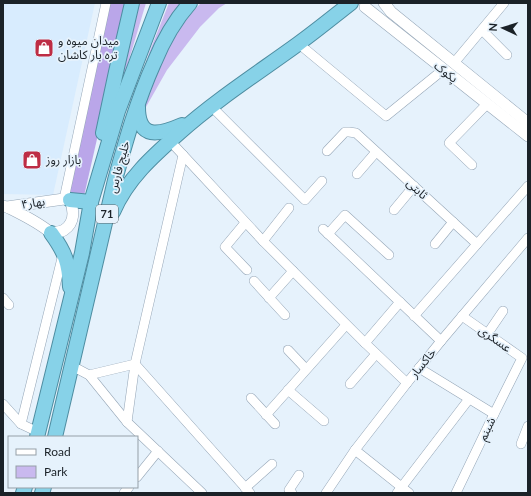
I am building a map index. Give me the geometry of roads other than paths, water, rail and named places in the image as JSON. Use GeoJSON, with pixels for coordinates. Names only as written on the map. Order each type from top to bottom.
{"type":"FeatureCollection","features":[{"type":"Feature","properties":{"kind":"highway"},"geometry":{"type":"LineString","coordinates":[[67,199],[91,202],[105,121],[132,3]]}},
{"type":"Feature","properties":{"kind":"highway","name":"خلیج فارس"},"geometry":{"type":"LineString","coordinates":[[37,435],[82,253],[91,202],[118,111],[159,3]]}},
{"type":"Feature","properties":{"kind":"highway"},"geometry":{"type":"LineString","coordinates":[[97,257],[117,203],[134,177],[147,161],[191,121],[299,44],[351,3]]}},
{"type":"Feature","properties":{"kind":"highway","name":"خلیج فارس"},"geometry":{"type":"LineString","coordinates":[[55,436],[115,180],[126,141],[147,79],[164,40],[188,4]]}},
{"type":"Feature","properties":{"kind":"highway"},"geometry":{"type":"LineString","coordinates":[[138,104],[140,123],[147,131],[158,133],[169,131],[191,121]]}},
{"type":"Feature","properties":{"kind":"highway"},"geometry":{"type":"LineString","coordinates":[[51,234],[60,246],[67,261],[70,277],[69,307]]}},
{"type":"Feature","properties":{"kind":"street"},"geometry":{"type":"LineString","coordinates":[[5,207],[32,219],[43,226],[51,234],[63,230],[70,225],[74,215],[73,207],[67,199],[106,3]]}},
{"type":"Feature","properties":{"kind":"street"},"geometry":{"type":"LineString","coordinates":[[351,3],[358,6],[369,5]]}},
{"type":"Feature","properties":{"kind":"street","name":"پکوک"},"geometry":{"type":"LineString","coordinates":[[384,3],[391,12],[528,122]]}},
{"type":"Feature","properties":{"kind":"street"},"geometry":{"type":"LineString","coordinates":[[454,63],[504,3]]}},
{"type":"Feature","properties":{"kind":"street","name":"پکوک"},"geometry":{"type":"LineString","coordinates":[[369,5],[444,69],[528,136]]}},
{"type":"Feature","properties":{"kind":"street"},"geometry":{"type":"LineString","coordinates":[[482,30],[507,55]]}},
{"type":"Feature","properties":{"kind":"street"},"geometry":{"type":"LineString","coordinates":[[299,44],[386,116],[444,69]]}},
{"type":"Feature","properties":{"kind":"street"},"geometry":{"type":"LineString","coordinates":[[472,165],[449,143],[487,104]]}},
{"type":"Feature","properties":{"kind":"street"},"geometry":{"type":"LineString","coordinates":[[211,106],[305,200],[322,181]]}},
{"type":"Feature","properties":{"kind":"street","name":"ثابتی"},"geometry":{"type":"LineString","coordinates":[[327,151],[345,132],[356,134],[477,244]]}},
{"type":"Feature","properties":{"kind":"street"},"geometry":{"type":"LineString","coordinates":[[170,140],[263,242],[407,384]]}},
{"type":"Feature","properties":{"kind":"street"},"geometry":{"type":"LineString","coordinates":[[357,174],[376,152]]}},
{"type":"Feature","properties":{"kind":"street"},"geometry":{"type":"LineString","coordinates":[[127,422],[135,364],[183,155]]}},
{"type":"Feature","properties":{"kind":"street"},"geometry":{"type":"LineString","coordinates":[[394,210],[414,186]]}},
{"type":"Feature","properties":{"kind":"street"},"geometry":{"type":"LineString","coordinates":[[414,316],[528,186]]}},
{"type":"Feature","properties":{"kind":"street","name":"بهار۴"},"geometry":{"type":"LineString","coordinates":[[5,207],[67,199]]}},
{"type":"Feature","properties":{"kind":"street"},"geometry":{"type":"LineString","coordinates":[[263,242],[289,208]]}},
{"type":"Feature","properties":{"kind":"street"},"geometry":{"type":"LineString","coordinates":[[389,255],[345,215],[325,231],[441,341]]}},
{"type":"Feature","properties":{"kind":"street"},"geometry":{"type":"LineString","coordinates":[[435,244],[452,222]]}},
{"type":"Feature","properties":{"kind":"street"},"geometry":{"type":"LineString","coordinates":[[245,223],[225,247],[247,270]]}},
{"type":"Feature","properties":{"kind":"street","name":"خاکسار"},"geometry":{"type":"LineString","coordinates":[[326,493],[355,450],[419,368],[528,238]]}},
{"type":"Feature","properties":{"kind":"street"},"geometry":{"type":"LineString","coordinates":[[21,424],[63,253]]}},
{"type":"Feature","properties":{"kind":"street"},"geometry":{"type":"LineString","coordinates":[[269,298],[293,271]]}},
{"type":"Feature","properties":{"kind":"street"},"geometry":{"type":"LineString","coordinates":[[254,281],[285,315]]}},
{"type":"Feature","properties":{"kind":"street"},"geometry":{"type":"LineString","coordinates":[[365,344],[400,302]]}},
{"type":"Feature","properties":{"kind":"street"},"geometry":{"type":"LineString","coordinates":[[488,333],[504,311]]}},
{"type":"Feature","properties":{"kind":"street","name":"عسگری"},"geometry":{"type":"LineString","coordinates":[[462,316],[522,358],[519,365]]}},
{"type":"Feature","properties":{"kind":"street"},"geometry":{"type":"LineString","coordinates":[[266,415],[346,325]]}},
{"type":"Feature","properties":{"kind":"street"},"geometry":{"type":"LineString","coordinates":[[288,350],[306,370]]}},
{"type":"Feature","properties":{"kind":"street"},"geometry":{"type":"LineString","coordinates":[[350,384],[376,354]]}},
{"type":"Feature","properties":{"kind":"street"},"geometry":{"type":"LineString","coordinates":[[90,375],[135,364]]}},
{"type":"Feature","properties":{"kind":"street"},"geometry":{"type":"LineString","coordinates":[[135,364],[247,490],[272,464]]}},
{"type":"Feature","properties":{"kind":"street"},"geometry":{"type":"LineString","coordinates":[[519,365],[528,369]]}},
{"type":"Feature","properties":{"kind":"street","name":"شبنم"},"geometry":{"type":"LineString","coordinates":[[460,492],[494,414],[519,365]]}},
{"type":"Feature","properties":{"kind":"street"},"geometry":{"type":"LineString","coordinates":[[72,366],[90,375],[127,422],[202,493]]}},
{"type":"Feature","properties":{"kind":"street"},"geometry":{"type":"LineString","coordinates":[[419,368],[494,414]]}},
{"type":"Feature","properties":{"kind":"street"},"geometry":{"type":"LineString","coordinates":[[288,390],[324,421]]}},
{"type":"Feature","properties":{"kind":"street"},"geometry":{"type":"LineString","coordinates":[[251,398],[275,424]]}},
{"type":"Feature","properties":{"kind":"street"},"geometry":{"type":"LineString","coordinates":[[355,450],[402,491],[469,399]]}},
{"type":"Feature","properties":{"kind":"street"},"geometry":{"type":"LineString","coordinates":[[3,404],[21,424],[37,435]]}},
{"type":"Feature","properties":{"kind":"street"},"geometry":{"type":"LineString","coordinates":[[521,444],[528,426]]}},
{"type":"Feature","properties":{"kind":"street"},"geometry":{"type":"LineString","coordinates":[[138,476],[158,451]]}},
{"type":"Feature","properties":{"kind":"street"},"geometry":{"type":"LineString","coordinates":[[292,493],[289,490],[299,475]]}},
{"type":"Feature","properties":{"kind":"place","name":"میدان میوه و تره بار کاشان"},"geometry":{"type":"Point","coordinates":[44,48]}},
{"type":"Feature","properties":{"kind":"place","name":"بازار روز"},"geometry":{"type":"Point","coordinates":[32,160]}}]}
